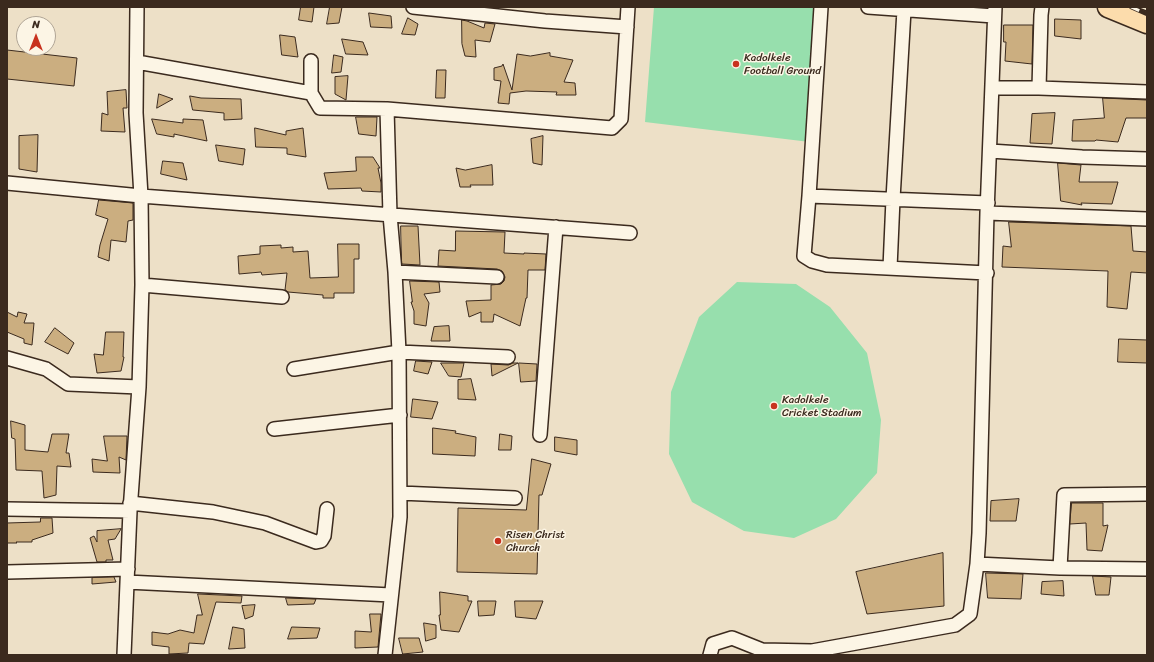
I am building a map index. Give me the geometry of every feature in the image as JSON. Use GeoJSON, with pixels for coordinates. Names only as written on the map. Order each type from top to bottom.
{"type":"FeatureCollection","features":[{"type":"Feature","properties":{"kind":"main road"},"geometry":{"type":"LineString","coordinates":[[1108,7],[1147,23]]}},
{"type":"Feature","properties":{"kind":"street"},"geometry":{"type":"LineString","coordinates":[[124,655],[130,507],[139,387],[142,285],[141,196],[136,113],[137,7]]}},
{"type":"Feature","properties":{"kind":"street"},"geometry":{"type":"LineString","coordinates":[[413,7],[545,21],[627,27]]}},
{"type":"Feature","properties":{"kind":"street"},"geometry":{"type":"LineString","coordinates":[[311,61],[311,93],[320,108],[387,109],[612,128],[621,119],[628,7]]}},
{"type":"Feature","properties":{"kind":"street"},"geometry":{"type":"LineString","coordinates":[[821,7],[804,256],[812,261],[826,265],[987,273]]}},
{"type":"Feature","properties":{"kind":"street"},"geometry":{"type":"LineString","coordinates":[[710,655],[713,644],[732,638],[762,650],[812,651],[955,625],[970,614],[977,564],[995,12],[904,10],[868,7]]}},
{"type":"Feature","properties":{"kind":"street"},"geometry":{"type":"LineString","coordinates":[[1039,88],[1042,7]]}},
{"type":"Feature","properties":{"kind":"street"},"geometry":{"type":"LineString","coordinates":[[890,268],[904,10]]}},
{"type":"Feature","properties":{"kind":"street"},"geometry":{"type":"LineString","coordinates":[[137,62],[311,93]]}},
{"type":"Feature","properties":{"kind":"street"},"geometry":{"type":"LineString","coordinates":[[992,88],[1039,88],[1147,92]]}},
{"type":"Feature","properties":{"kind":"street"},"geometry":{"type":"LineString","coordinates":[[385,655],[400,517],[399,352],[395,272],[390,215],[387,109]]}},
{"type":"Feature","properties":{"kind":"street"},"geometry":{"type":"LineString","coordinates":[[990,151],[1082,157],[1147,159]]}},
{"type":"Feature","properties":{"kind":"street"},"geometry":{"type":"LineString","coordinates":[[7,183],[141,196],[630,233]]}},
{"type":"Feature","properties":{"kind":"street"},"geometry":{"type":"LineString","coordinates":[[809,196],[893,199],[988,208],[1147,219]]}},
{"type":"Feature","properties":{"kind":"street"},"geometry":{"type":"LineString","coordinates":[[540,435],[556,227]]}},
{"type":"Feature","properties":{"kind":"street"},"geometry":{"type":"LineString","coordinates":[[395,272],[497,277]]}},
{"type":"Feature","properties":{"kind":"street"},"geometry":{"type":"LineString","coordinates":[[142,285],[282,297]]}},
{"type":"Feature","properties":{"kind":"street"},"geometry":{"type":"LineString","coordinates":[[294,368],[399,352],[508,356]]}},
{"type":"Feature","properties":{"kind":"street"},"geometry":{"type":"LineString","coordinates":[[7,358],[46,369],[68,384],[139,387]]}},
{"type":"Feature","properties":{"kind":"street"},"geometry":{"type":"LineString","coordinates":[[274,429],[400,415]]}},
{"type":"Feature","properties":{"kind":"street"},"geometry":{"type":"LineString","coordinates":[[400,493],[515,498]]}},
{"type":"Feature","properties":{"kind":"street"},"geometry":{"type":"LineString","coordinates":[[1060,568],[1064,495],[1147,494]]}},
{"type":"Feature","properties":{"kind":"street"},"geometry":{"type":"LineString","coordinates":[[7,509],[130,507],[213,512],[265,523],[316,542],[321,541],[324,536],[327,509]]}},
{"type":"Feature","properties":{"kind":"street"},"geometry":{"type":"LineString","coordinates":[[977,564],[1060,568],[1147,569]]}},
{"type":"Feature","properties":{"kind":"street"},"geometry":{"type":"LineString","coordinates":[[7,572],[127,575],[392,595]]}},
{"type":"Feature","properties":{"kind":"green space","name":"Kadolkele Football Ground"},"geometry":{"type":"Polygon","coordinates":[[[654,7],[827,7],[818,143],[645,122],[654,7]]]}},
{"type":"Feature","properties":{"kind":"green space","name":"Kadolkele Cricket Stadium"},"geometry":{"type":"Polygon","coordinates":[[[737,282],[796,284],[830,307],[867,353],[881,420],[877,473],[836,519],[794,538],[744,531],[692,502],[669,454],[671,392],[699,317],[737,282]]]}},
{"type":"Feature","properties":{"kind":"building"},"geometry":{"type":"Polygon","coordinates":[[[301,7],[314,7],[312,22],[299,20],[301,7]]]}},
{"type":"Feature","properties":{"kind":"building"},"geometry":{"type":"Polygon","coordinates":[[[330,7],[342,7],[339,23],[327,24],[330,7]]]}},
{"type":"Feature","properties":{"kind":"building"},"geometry":{"type":"Polygon","coordinates":[[[369,13],[391,16],[392,28],[371,27],[369,13]]]}},
{"type":"Feature","properties":{"kind":"building"},"geometry":{"type":"Polygon","coordinates":[[[408,18],[418,24],[415,35],[402,34],[408,18]]]}},
{"type":"Feature","properties":{"kind":"building"},"geometry":{"type":"Polygon","coordinates":[[[1055,19],[1081,20],[1081,39],[1055,36],[1055,19]]]}},
{"type":"Feature","properties":{"kind":"building"},"geometry":{"type":"Polygon","coordinates":[[[462,20],[484,28],[485,23],[495,24],[490,42],[475,40],[476,57],[465,56],[462,44],[462,20]]]}},
{"type":"Feature","properties":{"kind":"building"},"geometry":{"type":"Polygon","coordinates":[[[1004,25],[1033,25],[1032,64],[1005,61],[1006,42],[1004,42],[1004,25]]]}},
{"type":"Feature","properties":{"kind":"building"},"geometry":{"type":"Polygon","coordinates":[[[280,35],[295,37],[298,57],[282,55],[280,35]]]}},
{"type":"Feature","properties":{"kind":"building"},"geometry":{"type":"Polygon","coordinates":[[[342,39],[363,42],[368,55],[346,54],[342,39]]]}},
{"type":"Feature","properties":{"kind":"building"},"geometry":{"type":"Polygon","coordinates":[[[7,50],[16,51],[16,56],[56,56],[77,58],[74,86],[7,79],[7,50]]]}},
{"type":"Feature","properties":{"kind":"building"},"geometry":{"type":"Polygon","coordinates":[[[550,53],[550,56],[573,60],[564,82],[575,83],[576,95],[556,95],[557,92],[526,91],[510,93],[509,104],[498,103],[501,81],[494,80],[494,68],[502,66],[503,64],[512,90],[517,54],[530,56],[550,53]]]}},
{"type":"Feature","properties":{"kind":"building"},"geometry":{"type":"Polygon","coordinates":[[[334,55],[343,57],[341,72],[332,73],[334,55]]]}},
{"type":"Feature","properties":{"kind":"building"},"geometry":{"type":"Polygon","coordinates":[[[437,70],[446,70],[445,98],[436,98],[437,70]]]}},
{"type":"Feature","properties":{"kind":"building"},"geometry":{"type":"Polygon","coordinates":[[[348,76],[346,100],[335,94],[335,77],[348,76]]]}},
{"type":"Feature","properties":{"kind":"building"},"geometry":{"type":"Polygon","coordinates":[[[126,90],[127,108],[123,108],[125,132],[101,131],[102,113],[108,115],[107,92],[126,90]]]}},
{"type":"Feature","properties":{"kind":"building"},"geometry":{"type":"Polygon","coordinates":[[[159,94],[173,99],[157,108],[159,94]]]}},
{"type":"Feature","properties":{"kind":"building"},"geometry":{"type":"Polygon","coordinates":[[[190,96],[201,98],[241,99],[242,119],[224,120],[224,113],[193,110],[190,96]]]}},
{"type":"Feature","properties":{"kind":"building"},"geometry":{"type":"Polygon","coordinates":[[[1103,98],[1147,100],[1147,118],[1126,118],[1118,142],[1096,140],[1072,141],[1073,120],[1104,118],[1103,98]]]}},
{"type":"Feature","properties":{"kind":"building"},"geometry":{"type":"Polygon","coordinates":[[[1055,113],[1052,144],[1030,143],[1032,114],[1055,113]]]}},
{"type":"Feature","properties":{"kind":"building"},"geometry":{"type":"Polygon","coordinates":[[[356,117],[377,117],[376,136],[359,134],[356,117]]]}},
{"type":"Feature","properties":{"kind":"building"},"geometry":{"type":"Polygon","coordinates":[[[152,119],[183,123],[183,119],[203,120],[207,141],[174,134],[174,137],[157,134],[152,119]]]}},
{"type":"Feature","properties":{"kind":"building"},"geometry":{"type":"Polygon","coordinates":[[[255,128],[286,135],[286,131],[303,128],[306,157],[287,154],[287,148],[256,147],[255,128]]]}},
{"type":"Feature","properties":{"kind":"building"},"geometry":{"type":"Polygon","coordinates":[[[38,135],[37,172],[19,169],[19,136],[38,135]]]}},
{"type":"Feature","properties":{"kind":"building"},"geometry":{"type":"Polygon","coordinates":[[[543,136],[542,165],[533,163],[531,139],[543,136]]]}},
{"type":"Feature","properties":{"kind":"building"},"geometry":{"type":"Polygon","coordinates":[[[216,145],[245,149],[243,165],[219,161],[216,145]]]}},
{"type":"Feature","properties":{"kind":"building"},"geometry":{"type":"Polygon","coordinates":[[[356,157],[373,157],[380,168],[378,168],[381,192],[362,191],[361,188],[328,189],[324,173],[356,171],[356,157]]]}},
{"type":"Feature","properties":{"kind":"building"},"geometry":{"type":"Polygon","coordinates":[[[163,161],[183,163],[187,180],[161,174],[163,161]]]}},
{"type":"Feature","properties":{"kind":"building"},"geometry":{"type":"Polygon","coordinates":[[[1058,163],[1081,165],[1079,182],[1118,182],[1112,204],[1081,203],[1082,205],[1061,201],[1058,163]]]}},
{"type":"Feature","properties":{"kind":"building"},"geometry":{"type":"Polygon","coordinates":[[[492,165],[493,185],[470,185],[471,187],[460,187],[456,168],[465,170],[492,165]]]}},
{"type":"Feature","properties":{"kind":"building"},"geometry":{"type":"Polygon","coordinates":[[[99,200],[133,203],[133,220],[128,221],[126,242],[111,240],[109,261],[98,257],[108,219],[96,215],[99,200]]]}},
{"type":"Feature","properties":{"kind":"building"},"geometry":{"type":"Polygon","coordinates":[[[1009,222],[1131,226],[1133,251],[1147,252],[1147,273],[1131,272],[1127,309],[1107,307],[1108,271],[1002,267],[1003,246],[1011,247],[1009,222]]]}},
{"type":"Feature","properties":{"kind":"building"},"geometry":{"type":"Polygon","coordinates":[[[401,226],[418,226],[420,265],[402,264],[401,226]]]}},
{"type":"Feature","properties":{"kind":"building"},"geometry":{"type":"Polygon","coordinates":[[[456,231],[505,232],[504,253],[546,254],[545,270],[528,270],[527,298],[520,326],[494,314],[493,322],[481,322],[481,312],[469,317],[466,301],[491,300],[491,285],[501,284],[505,277],[502,271],[497,269],[438,266],[439,250],[455,251],[456,231]]]}},
{"type":"Feature","properties":{"kind":"building"},"geometry":{"type":"Polygon","coordinates":[[[338,244],[359,244],[359,259],[354,259],[354,293],[334,293],[334,298],[323,298],[323,295],[288,292],[285,290],[287,273],[262,275],[261,272],[239,274],[238,256],[260,254],[260,246],[281,245],[281,248],[293,247],[293,252],[308,251],[310,278],[338,277],[338,244]]]}},
{"type":"Feature","properties":{"kind":"building"},"geometry":{"type":"Polygon","coordinates":[[[410,281],[439,282],[440,292],[424,294],[429,303],[426,326],[414,324],[414,311],[411,302],[410,281]]]}},
{"type":"Feature","properties":{"kind":"building"},"geometry":{"type":"Polygon","coordinates":[[[7,312],[17,317],[18,312],[27,314],[24,323],[34,323],[32,345],[24,343],[24,339],[7,332],[7,312]]]}},
{"type":"Feature","properties":{"kind":"building"},"geometry":{"type":"Polygon","coordinates":[[[449,326],[450,341],[431,341],[434,327],[449,326]]]}},
{"type":"Feature","properties":{"kind":"building"},"geometry":{"type":"Polygon","coordinates":[[[55,328],[74,343],[68,354],[45,342],[55,328]]]}},
{"type":"Feature","properties":{"kind":"building"},"geometry":{"type":"Polygon","coordinates":[[[106,332],[124,332],[124,357],[121,371],[97,373],[94,354],[103,355],[106,332]]]}},
{"type":"Feature","properties":{"kind":"building"},"geometry":{"type":"Polygon","coordinates":[[[1119,339],[1147,340],[1147,363],[1118,362],[1119,339]]]}},
{"type":"Feature","properties":{"kind":"building"},"geometry":{"type":"Polygon","coordinates":[[[416,361],[432,362],[428,374],[414,371],[416,361]]]}},
{"type":"Feature","properties":{"kind":"building"},"geometry":{"type":"Polygon","coordinates":[[[441,363],[464,363],[461,377],[449,376],[441,363]]]}},
{"type":"Feature","properties":{"kind":"building"},"geometry":{"type":"Polygon","coordinates":[[[518,363],[492,376],[491,364],[508,365],[518,363]]]}},
{"type":"Feature","properties":{"kind":"building"},"geometry":{"type":"Polygon","coordinates":[[[519,363],[537,364],[536,381],[521,382],[519,363]]]}},
{"type":"Feature","properties":{"kind":"building"},"geometry":{"type":"Polygon","coordinates":[[[471,379],[476,400],[458,399],[458,380],[471,379]]]}},
{"type":"Feature","properties":{"kind":"building"},"geometry":{"type":"Polygon","coordinates":[[[413,399],[438,402],[432,419],[411,417],[413,399]]]}},
{"type":"Feature","properties":{"kind":"building"},"geometry":{"type":"Polygon","coordinates":[[[11,421],[25,425],[25,450],[48,452],[52,434],[69,434],[66,453],[69,453],[71,467],[57,466],[56,495],[44,498],[42,471],[16,470],[15,439],[12,438],[11,421]]]}},
{"type":"Feature","properties":{"kind":"building"},"geometry":{"type":"Polygon","coordinates":[[[433,428],[456,431],[455,433],[476,437],[475,456],[433,454],[433,428]]]}},
{"type":"Feature","properties":{"kind":"building"},"geometry":{"type":"Polygon","coordinates":[[[500,434],[512,436],[511,450],[499,450],[500,434]]]}},
{"type":"Feature","properties":{"kind":"building"},"geometry":{"type":"Polygon","coordinates":[[[104,436],[127,436],[126,460],[119,457],[120,473],[93,472],[92,459],[107,461],[104,436]]]}},
{"type":"Feature","properties":{"kind":"building"},"geometry":{"type":"Polygon","coordinates":[[[555,437],[577,440],[577,455],[555,451],[555,437]]]}},
{"type":"Feature","properties":{"kind":"building","name":"Risen Christ Church"},"geometry":{"type":"Polygon","coordinates":[[[532,459],[551,464],[542,495],[539,495],[537,574],[457,572],[458,508],[526,510],[532,459]]]}},
{"type":"Feature","properties":{"kind":"building"},"geometry":{"type":"Polygon","coordinates":[[[1019,499],[1016,521],[990,521],[991,501],[1019,499]]]}},
{"type":"Feature","properties":{"kind":"building"},"geometry":{"type":"Polygon","coordinates":[[[1072,503],[1103,503],[1103,526],[1108,525],[1102,551],[1087,550],[1086,523],[1070,524],[1072,503]]]}},
{"type":"Feature","properties":{"kind":"building"},"geometry":{"type":"Polygon","coordinates":[[[41,518],[52,518],[53,533],[32,540],[32,542],[7,543],[7,523],[40,522],[41,518]]]}},
{"type":"Feature","properties":{"kind":"building"},"geometry":{"type":"Polygon","coordinates":[[[121,529],[115,539],[108,540],[113,560],[97,562],[90,538],[94,536],[97,542],[97,531],[121,529]]]}},
{"type":"Feature","properties":{"kind":"building"},"geometry":{"type":"Polygon","coordinates":[[[943,553],[944,606],[867,614],[856,572],[943,553]]]}},
{"type":"Feature","properties":{"kind":"building"},"geometry":{"type":"Polygon","coordinates":[[[986,573],[1023,574],[1021,599],[988,598],[986,573]]]}},
{"type":"Feature","properties":{"kind":"building"},"geometry":{"type":"Polygon","coordinates":[[[1093,576],[1111,577],[1109,595],[1096,595],[1093,576]]]}},
{"type":"Feature","properties":{"kind":"building"},"geometry":{"type":"Polygon","coordinates":[[[114,577],[116,582],[92,584],[92,578],[114,577]]]}},
{"type":"Feature","properties":{"kind":"building"},"geometry":{"type":"Polygon","coordinates":[[[1063,581],[1064,596],[1041,594],[1042,582],[1063,581]]]}},
{"type":"Feature","properties":{"kind":"building"},"geometry":{"type":"Polygon","coordinates":[[[440,592],[468,596],[468,601],[472,601],[459,632],[441,630],[439,615],[440,592]]]}},
{"type":"Feature","properties":{"kind":"building"},"geometry":{"type":"Polygon","coordinates":[[[198,594],[242,596],[241,603],[216,602],[204,644],[189,643],[188,653],[169,654],[169,647],[152,645],[152,632],[168,634],[180,630],[194,633],[197,615],[202,615],[198,594]]]}},
{"type":"Feature","properties":{"kind":"building"},"geometry":{"type":"Polygon","coordinates":[[[286,598],[316,599],[314,604],[288,605],[286,598]]]}},
{"type":"Feature","properties":{"kind":"building"},"geometry":{"type":"Polygon","coordinates":[[[478,601],[496,601],[494,615],[479,616],[478,601]]]}},
{"type":"Feature","properties":{"kind":"building"},"geometry":{"type":"Polygon","coordinates":[[[515,601],[543,601],[536,619],[516,617],[515,601]]]}},
{"type":"Feature","properties":{"kind":"building"},"geometry":{"type":"Polygon","coordinates":[[[255,605],[253,616],[245,619],[242,606],[255,605]]]}},
{"type":"Feature","properties":{"kind":"building"},"geometry":{"type":"Polygon","coordinates":[[[370,614],[381,614],[378,647],[355,648],[355,631],[371,632],[370,614]]]}},
{"type":"Feature","properties":{"kind":"building"},"geometry":{"type":"Polygon","coordinates":[[[424,623],[436,625],[436,638],[426,641],[424,623]]]}},
{"type":"Feature","properties":{"kind":"building"},"geometry":{"type":"Polygon","coordinates":[[[233,627],[244,629],[245,648],[229,649],[233,627]]]}},
{"type":"Feature","properties":{"kind":"building"},"geometry":{"type":"Polygon","coordinates":[[[292,627],[320,628],[317,638],[288,639],[292,627]]]}},
{"type":"Feature","properties":{"kind":"building"},"geometry":{"type":"Polygon","coordinates":[[[399,638],[419,638],[423,652],[403,654],[399,638]]]}},
{"type":"Feature","properties":{"kind":"railway"},"geometry":{"type":"LineString","coordinates":[[1131,7],[1147,14]]}},
{"type":"Feature","properties":{"kind":"place","name":"Kadolkele Football Ground"},"geometry":{"type":"Point","coordinates":[736,64]}},
{"type":"Feature","properties":{"kind":"place","name":"Kadolkele Cricket Stadium"},"geometry":{"type":"Point","coordinates":[774,406]}},
{"type":"Feature","properties":{"kind":"place","name":"Risen Christ Church"},"geometry":{"type":"Point","coordinates":[498,541]}}]}
